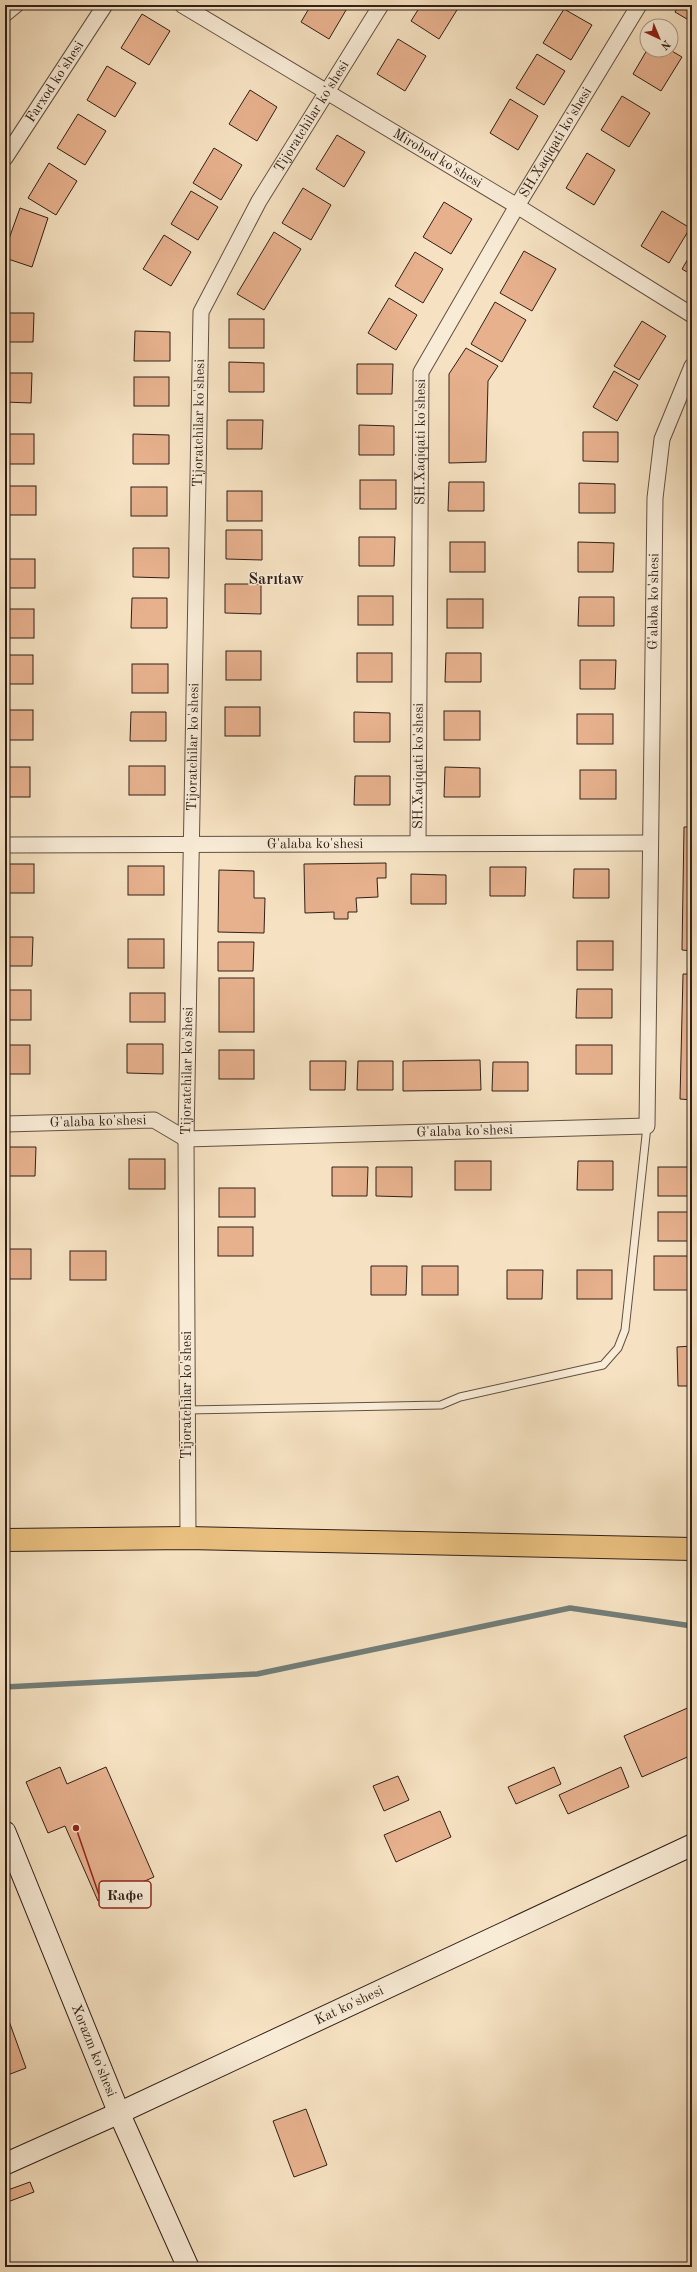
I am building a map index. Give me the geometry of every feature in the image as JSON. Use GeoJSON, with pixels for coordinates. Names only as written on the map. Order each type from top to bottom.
{"type":"FeatureCollection","features":[{"type":"Feature","properties":{"kind":"highway"},"geometry":{"type":"LineString","coordinates":[[5,1540],[188,1538],[692,1549]]}},
{"type":"Feature","properties":{"kind":"street"},"geometry":{"type":"LineString","coordinates":[[5,14],[16,5]]}},
{"type":"Feature","properties":{"kind":"street","name":"Farxod ko'shesi"},"geometry":{"type":"LineString","coordinates":[[5,158],[105,5]]}},
{"type":"Feature","properties":{"kind":"street","name":"Mirobod ko'shesi"},"geometry":{"type":"LineString","coordinates":[[182,5],[517,206],[692,315]]}},
{"type":"Feature","properties":{"kind":"street","name":"Tijoratchilar ko'shesi"},"geometry":{"type":"LineString","coordinates":[[188,1538],[186,1139],[193,846],[201,312],[259,201],[326,91],[381,5]]}},
{"type":"Feature","properties":{"kind":"street","name":"SH.Xaqiqati ko'shesi"},"geometry":{"type":"LineString","coordinates":[[418,843],[421,372],[517,206],[639,5]]}},
{"type":"Feature","properties":{"kind":"street","name":"G'alaba ko'shesi"},"geometry":{"type":"LineString","coordinates":[[5,1124],[154,1120],[186,1139],[647,1126],[655,498],[662,439],[692,366]]}},
{"type":"Feature","properties":{"kind":"street","name":"G'alaba ko'shesi"},"geometry":{"type":"LineString","coordinates":[[5,845],[193,846],[418,843],[650,843]]}},
{"type":"Feature","properties":{"kind":"street","name":"Xorazm ko'shesi"},"geometry":{"type":"LineString","coordinates":[[5,1832],[120,2113],[188,2267]]}},
{"type":"Feature","properties":{"kind":"street","name":"Kat ko'shesi"},"geometry":{"type":"LineString","coordinates":[[5,2164],[120,2113],[692,1845]]}},
{"type":"Feature","properties":{"kind":"lane"},"geometry":{"type":"LineString","coordinates":[[188,1410],[441,1405],[460,1397],[603,1364],[618,1348],[625,1330],[647,1126]]}},
{"type":"Feature","properties":{"kind":"building"},"geometry":{"type":"Polygon","coordinates":[[[311,5],[349,5],[329,39],[301,22],[311,5]]]}},
{"type":"Feature","properties":{"kind":"building"},"geometry":{"type":"Polygon","coordinates":[[[421,5],[460,5],[439,39],[411,21],[421,5]]]}},
{"type":"Feature","properties":{"kind":"building"},"geometry":{"type":"Polygon","coordinates":[[[593,5],[604,5],[601,10],[593,5]]]}},
{"type":"Feature","properties":{"kind":"building"},"geometry":{"type":"Polygon","coordinates":[[[679,5],[692,5],[692,22],[675,12],[679,5]]]}},
{"type":"Feature","properties":{"kind":"building"},"geometry":{"type":"Polygon","coordinates":[[[564,9],[592,25],[571,60],[543,43],[564,9]]]}},
{"type":"Feature","properties":{"kind":"building"},"geometry":{"type":"Polygon","coordinates":[[[142,14],[170,31],[149,65],[121,48],[142,14]]]}},
{"type":"Feature","properties":{"kind":"building"},"geometry":{"type":"Polygon","coordinates":[[[398,39],[426,56],[405,91],[377,74],[398,39]]]}},
{"type":"Feature","properties":{"kind":"building"},"geometry":{"type":"Polygon","coordinates":[[[537,54],[565,71],[544,105],[516,88],[537,54]]]}},
{"type":"Feature","properties":{"kind":"building"},"geometry":{"type":"Polygon","coordinates":[[[679,55],[682,57],[661,91],[633,74],[642,58],[679,58],[679,55]]]}},
{"type":"Feature","properties":{"kind":"building"},"geometry":{"type":"Polygon","coordinates":[[[107,66],[136,83],[115,117],[87,100],[107,66]]]}},
{"type":"Feature","properties":{"kind":"building"},"geometry":{"type":"Polygon","coordinates":[[[250,90],[277,107],[257,141],[229,124],[250,90]]]}},
{"type":"Feature","properties":{"kind":"building"},"geometry":{"type":"Polygon","coordinates":[[[622,96],[650,113],[629,147],[601,130],[622,96]]]}},
{"type":"Feature","properties":{"kind":"building"},"geometry":{"type":"Polygon","coordinates":[[[510,99],[538,116],[518,150],[490,133],[510,99]]]}},
{"type":"Feature","properties":{"kind":"building"},"geometry":{"type":"Polygon","coordinates":[[[78,114],[106,131],[85,165],[57,148],[78,114]]]}},
{"type":"Feature","properties":{"kind":"building"},"geometry":{"type":"Polygon","coordinates":[[[337,135],[365,152],[344,187],[316,169],[337,135]]]}},
{"type":"Feature","properties":{"kind":"building"},"geometry":{"type":"Polygon","coordinates":[[[214,148],[242,165],[221,200],[193,183],[214,148]]]}},
{"type":"Feature","properties":{"kind":"building"},"geometry":{"type":"Polygon","coordinates":[[[587,153],[615,170],[594,205],[566,188],[587,153]]]}},
{"type":"Feature","properties":{"kind":"building"},"geometry":{"type":"Polygon","coordinates":[[[49,163],[77,181],[56,215],[28,198],[49,163]]]}},
{"type":"Feature","properties":{"kind":"building"},"geometry":{"type":"Polygon","coordinates":[[[303,188],[331,205],[311,240],[282,223],[303,188]]]}},
{"type":"Feature","properties":{"kind":"building"},"geometry":{"type":"Polygon","coordinates":[[[191,191],[218,207],[198,240],[171,224],[191,191]]]}},
{"type":"Feature","properties":{"kind":"building"},"geometry":{"type":"Polygon","coordinates":[[[444,202],[472,219],[451,254],[423,237],[444,202]]]}},
{"type":"Feature","properties":{"kind":"building"},"geometry":{"type":"Polygon","coordinates":[[[20,208],[48,218],[32,267],[5,258],[5,250],[20,208]]]}},
{"type":"Feature","properties":{"kind":"building"},"geometry":{"type":"Polygon","coordinates":[[[662,211],[690,228],[669,263],[641,246],[662,211]]]}},
{"type":"Feature","properties":{"kind":"building"},"geometry":{"type":"Polygon","coordinates":[[[274,232],[301,249],[264,310],[237,294],[274,232]]]}},
{"type":"Feature","properties":{"kind":"building"},"geometry":{"type":"Polygon","coordinates":[[[164,235],[191,252],[171,286],[143,269],[164,235]]]}},
{"type":"Feature","properties":{"kind":"building"},"geometry":{"type":"Polygon","coordinates":[[[524,251],[556,269],[532,311],[500,293],[524,251]]]}},
{"type":"Feature","properties":{"kind":"building"},"geometry":{"type":"Polygon","coordinates":[[[415,252],[443,269],[423,303],[395,286],[415,252]]]}},
{"type":"Feature","properties":{"kind":"building"},"geometry":{"type":"Polygon","coordinates":[[[692,252],[692,275],[682,269],[692,252]]]}},
{"type":"Feature","properties":{"kind":"building"},"geometry":{"type":"Polygon","coordinates":[[[389,298],[417,315],[396,350],[368,333],[389,298]]]}},
{"type":"Feature","properties":{"kind":"building"},"geometry":{"type":"Polygon","coordinates":[[[495,302],[526,320],[502,362],[471,344],[495,302]]]}},
{"type":"Feature","properties":{"kind":"building"},"geometry":{"type":"Polygon","coordinates":[[[5,313],[34,313],[33,342],[5,342],[5,313]]]}},
{"type":"Feature","properties":{"kind":"building"},"geometry":{"type":"Polygon","coordinates":[[[229,319],[264,319],[264,348],[229,348],[229,319]]]}},
{"type":"Feature","properties":{"kind":"building"},"geometry":{"type":"Polygon","coordinates":[[[642,321],[666,336],[639,380],[614,366],[642,321]]]}},
{"type":"Feature","properties":{"kind":"building"},"geometry":{"type":"Polygon","coordinates":[[[135,331],[170,332],[170,361],[134,361],[135,331]]]}},
{"type":"Feature","properties":{"kind":"building"},"geometry":{"type":"Polygon","coordinates":[[[466,348],[498,366],[488,381],[486,462],[449,463],[449,374],[466,348]]]}},
{"type":"Feature","properties":{"kind":"building"},"geometry":{"type":"Polygon","coordinates":[[[229,362],[264,363],[264,392],[229,392],[229,362]]]}},
{"type":"Feature","properties":{"kind":"building"},"geometry":{"type":"Polygon","coordinates":[[[357,364],[393,364],[392,394],[357,394],[357,364]]]}},
{"type":"Feature","properties":{"kind":"building"},"geometry":{"type":"Polygon","coordinates":[[[614,371],[638,385],[617,421],[593,407],[614,371]]]}},
{"type":"Feature","properties":{"kind":"building"},"geometry":{"type":"Polygon","coordinates":[[[5,373],[32,373],[31,403],[5,402],[5,373]]]}},
{"type":"Feature","properties":{"kind":"building"},"geometry":{"type":"Polygon","coordinates":[[[134,377],[169,377],[169,406],[134,406],[134,377]]]}},
{"type":"Feature","properties":{"kind":"building"},"geometry":{"type":"Polygon","coordinates":[[[227,420],[263,420],[262,449],[227,449],[227,420]]]}},
{"type":"Feature","properties":{"kind":"building"},"geometry":{"type":"Polygon","coordinates":[[[359,425],[394,426],[394,455],[359,455],[359,425]]]}},
{"type":"Feature","properties":{"kind":"building"},"geometry":{"type":"Polygon","coordinates":[[[583,432],[618,432],[618,462],[583,461],[583,432]]]}},
{"type":"Feature","properties":{"kind":"building"},"geometry":{"type":"Polygon","coordinates":[[[5,434],[34,434],[34,464],[5,464],[5,434]]]}},
{"type":"Feature","properties":{"kind":"building"},"geometry":{"type":"Polygon","coordinates":[[[133,434],[169,435],[169,464],[133,464],[133,434]]]}},
{"type":"Feature","properties":{"kind":"building"},"geometry":{"type":"Polygon","coordinates":[[[360,480],[396,480],[396,509],[360,509],[360,480]]]}},
{"type":"Feature","properties":{"kind":"building"},"geometry":{"type":"Polygon","coordinates":[[[449,482],[484,482],[484,511],[448,511],[449,482]]]}},
{"type":"Feature","properties":{"kind":"building"},"geometry":{"type":"Polygon","coordinates":[[[579,483],[615,484],[615,513],[579,513],[579,483]]]}},
{"type":"Feature","properties":{"kind":"building"},"geometry":{"type":"Polygon","coordinates":[[[5,486],[36,486],[36,515],[5,515],[5,486]]]}},
{"type":"Feature","properties":{"kind":"building"},"geometry":{"type":"Polygon","coordinates":[[[131,487],[167,487],[167,516],[131,516],[131,487]]]}},
{"type":"Feature","properties":{"kind":"building"},"geometry":{"type":"Polygon","coordinates":[[[227,491],[262,491],[262,521],[227,521],[227,491]]]}},
{"type":"Feature","properties":{"kind":"building"},"geometry":{"type":"Polygon","coordinates":[[[226,530],[262,530],[262,560],[226,559],[226,530]]]}},
{"type":"Feature","properties":{"kind":"building"},"geometry":{"type":"Polygon","coordinates":[[[359,537],[395,537],[394,566],[359,566],[359,537]]]}},
{"type":"Feature","properties":{"kind":"building"},"geometry":{"type":"Polygon","coordinates":[[[450,542],[485,542],[485,572],[450,572],[450,542]]]}},
{"type":"Feature","properties":{"kind":"building"},"geometry":{"type":"Polygon","coordinates":[[[578,542],[614,543],[613,572],[578,572],[578,542]]]}},
{"type":"Feature","properties":{"kind":"building"},"geometry":{"type":"Polygon","coordinates":[[[133,548],[169,548],[169,578],[133,577],[133,548]]]}},
{"type":"Feature","properties":{"kind":"building"},"geometry":{"type":"Polygon","coordinates":[[[689,548],[692,548],[692,577],[689,577],[689,548]]]}},
{"type":"Feature","properties":{"kind":"building"},"geometry":{"type":"Polygon","coordinates":[[[5,559],[35,559],[35,588],[5,588],[5,559]]]}},
{"type":"Feature","properties":{"kind":"building"},"geometry":{"type":"Polygon","coordinates":[[[225,584],[261,584],[261,614],[225,613],[225,584]]]}},
{"type":"Feature","properties":{"kind":"building"},"geometry":{"type":"Polygon","coordinates":[[[358,596],[393,596],[393,625],[358,625],[358,596]]]}},
{"type":"Feature","properties":{"kind":"building"},"geometry":{"type":"Polygon","coordinates":[[[579,597],[614,597],[614,626],[578,626],[579,597]]]}},
{"type":"Feature","properties":{"kind":"building"},"geometry":{"type":"Polygon","coordinates":[[[688,597],[692,597],[692,627],[688,627],[688,597]]]}},
{"type":"Feature","properties":{"kind":"building"},"geometry":{"type":"Polygon","coordinates":[[[132,598],[167,598],[167,628],[131,628],[132,598]]]}},
{"type":"Feature","properties":{"kind":"building"},"geometry":{"type":"Polygon","coordinates":[[[447,599],[483,599],[483,628],[447,628],[447,599]]]}},
{"type":"Feature","properties":{"kind":"building"},"geometry":{"type":"Polygon","coordinates":[[[5,609],[34,609],[34,638],[5,638],[5,609]]]}},
{"type":"Feature","properties":{"kind":"building"},"geometry":{"type":"Polygon","coordinates":[[[226,651],[261,651],[261,680],[226,680],[226,651]]]}},
{"type":"Feature","properties":{"kind":"building"},"geometry":{"type":"Polygon","coordinates":[[[688,652],[692,652],[692,681],[688,681],[688,652]]]}},
{"type":"Feature","properties":{"kind":"building"},"geometry":{"type":"Polygon","coordinates":[[[357,653],[392,653],[392,682],[357,682],[357,653]]]}},
{"type":"Feature","properties":{"kind":"building"},"geometry":{"type":"Polygon","coordinates":[[[446,653],[481,653],[481,682],[445,682],[446,653]]]}},
{"type":"Feature","properties":{"kind":"building"},"geometry":{"type":"Polygon","coordinates":[[[5,655],[33,655],[33,684],[5,684],[5,655]]]}},
{"type":"Feature","properties":{"kind":"building"},"geometry":{"type":"Polygon","coordinates":[[[580,660],[616,660],[615,689],[580,689],[580,660]]]}},
{"type":"Feature","properties":{"kind":"building"},"geometry":{"type":"Polygon","coordinates":[[[132,664],[168,664],[168,693],[132,693],[132,664]]]}},
{"type":"Feature","properties":{"kind":"building"},"geometry":{"type":"Polygon","coordinates":[[[688,702],[692,702],[692,731],[688,731],[688,702]]]}},
{"type":"Feature","properties":{"kind":"building"},"geometry":{"type":"Polygon","coordinates":[[[225,707],[260,707],[260,736],[225,736],[225,707]]]}},
{"type":"Feature","properties":{"kind":"building"},"geometry":{"type":"Polygon","coordinates":[[[5,710],[33,710],[33,740],[5,740],[5,710]]]}},
{"type":"Feature","properties":{"kind":"building"},"geometry":{"type":"Polygon","coordinates":[[[444,711],[480,711],[480,740],[444,740],[444,711]]]}},
{"type":"Feature","properties":{"kind":"building"},"geometry":{"type":"Polygon","coordinates":[[[131,712],[166,712],[166,741],[130,741],[131,712]]]}},
{"type":"Feature","properties":{"kind":"building"},"geometry":{"type":"Polygon","coordinates":[[[354,712],[390,713],[390,742],[354,742],[354,712]]]}},
{"type":"Feature","properties":{"kind":"building"},"geometry":{"type":"Polygon","coordinates":[[[577,714],[613,714],[613,744],[577,744],[577,714]]]}},
{"type":"Feature","properties":{"kind":"building"},"geometry":{"type":"Polygon","coordinates":[[[129,766],[165,766],[165,795],[129,795],[129,766]]]}},
{"type":"Feature","properties":{"kind":"building"},"geometry":{"type":"Polygon","coordinates":[[[5,767],[30,767],[30,797],[5,797],[5,767]]]}},
{"type":"Feature","properties":{"kind":"building"},"geometry":{"type":"Polygon","coordinates":[[[445,767],[480,768],[480,797],[444,797],[445,767]]]}},
{"type":"Feature","properties":{"kind":"building"},"geometry":{"type":"Polygon","coordinates":[[[580,770],[616,770],[616,799],[580,799],[580,770]]]}},
{"type":"Feature","properties":{"kind":"building"},"geometry":{"type":"Polygon","coordinates":[[[355,776],[390,776],[390,805],[354,805],[355,776]]]}},
{"type":"Feature","properties":{"kind":"building"},"geometry":{"type":"Polygon","coordinates":[[[684,827],[692,827],[692,951],[682,950],[684,827]]]}},
{"type":"Feature","properties":{"kind":"building"},"geometry":{"type":"Polygon","coordinates":[[[386,863],[386,878],[377,878],[378,897],[356,898],[357,912],[348,912],[348,919],[334,919],[334,912],[305,913],[304,864],[386,863]]]}},
{"type":"Feature","properties":{"kind":"building"},"geometry":{"type":"Polygon","coordinates":[[[5,864],[34,864],[34,893],[5,893],[5,864]]]}},
{"type":"Feature","properties":{"kind":"building"},"geometry":{"type":"Polygon","coordinates":[[[128,866],[164,866],[164,895],[128,895],[128,866]]]}},
{"type":"Feature","properties":{"kind":"building"},"geometry":{"type":"Polygon","coordinates":[[[490,867],[526,867],[525,896],[490,896],[490,867]]]}},
{"type":"Feature","properties":{"kind":"building"},"geometry":{"type":"Polygon","coordinates":[[[574,869],[609,869],[609,898],[573,898],[574,869]]]}},
{"type":"Feature","properties":{"kind":"building"},"geometry":{"type":"Polygon","coordinates":[[[219,870],[254,871],[254,898],[265,898],[264,933],[218,932],[219,870]]]}},
{"type":"Feature","properties":{"kind":"building"},"geometry":{"type":"Polygon","coordinates":[[[411,874],[446,875],[446,904],[411,904],[411,874]]]}},
{"type":"Feature","properties":{"kind":"building"},"geometry":{"type":"Polygon","coordinates":[[[5,937],[33,937],[32,966],[5,966],[5,937]]]}},
{"type":"Feature","properties":{"kind":"building"},"geometry":{"type":"Polygon","coordinates":[[[128,939],[164,939],[164,968],[128,968],[128,939]]]}},
{"type":"Feature","properties":{"kind":"building"},"geometry":{"type":"Polygon","coordinates":[[[577,941],[613,941],[613,970],[577,970],[577,941]]]}},
{"type":"Feature","properties":{"kind":"building"},"geometry":{"type":"Polygon","coordinates":[[[218,942],[254,942],[253,971],[218,971],[218,942]]]}},
{"type":"Feature","properties":{"kind":"building"},"geometry":{"type":"Polygon","coordinates":[[[683,974],[692,974],[692,1100],[680,1099],[683,974]]]}},
{"type":"Feature","properties":{"kind":"building"},"geometry":{"type":"Polygon","coordinates":[[[219,978],[254,978],[254,1032],[219,1032],[219,978]]]}},
{"type":"Feature","properties":{"kind":"building"},"geometry":{"type":"Polygon","coordinates":[[[577,989],[612,989],[612,1018],[576,1018],[577,989]]]}},
{"type":"Feature","properties":{"kind":"building"},"geometry":{"type":"Polygon","coordinates":[[[5,990],[31,990],[31,1020],[5,1020],[5,990]]]}},
{"type":"Feature","properties":{"kind":"building"},"geometry":{"type":"Polygon","coordinates":[[[130,993],[165,993],[165,1022],[130,1022],[130,993]]]}},
{"type":"Feature","properties":{"kind":"building"},"geometry":{"type":"Polygon","coordinates":[[[127,1044],[163,1044],[163,1074],[127,1073],[127,1044]]]}},
{"type":"Feature","properties":{"kind":"building"},"geometry":{"type":"Polygon","coordinates":[[[5,1045],[30,1045],[30,1074],[5,1074],[5,1045]]]}},
{"type":"Feature","properties":{"kind":"building"},"geometry":{"type":"Polygon","coordinates":[[[576,1045],[612,1045],[612,1074],[576,1074],[576,1045]]]}},
{"type":"Feature","properties":{"kind":"building"},"geometry":{"type":"Polygon","coordinates":[[[219,1050],[254,1050],[254,1079],[219,1079],[219,1050]]]}},
{"type":"Feature","properties":{"kind":"building"},"geometry":{"type":"Polygon","coordinates":[[[480,1060],[481,1090],[403,1091],[403,1061],[480,1060]]]}},
{"type":"Feature","properties":{"kind":"building"},"geometry":{"type":"Polygon","coordinates":[[[310,1061],[346,1061],[345,1090],[310,1090],[310,1061]]]}},
{"type":"Feature","properties":{"kind":"building"},"geometry":{"type":"Polygon","coordinates":[[[358,1061],[393,1061],[393,1090],[357,1090],[358,1061]]]}},
{"type":"Feature","properties":{"kind":"building"},"geometry":{"type":"Polygon","coordinates":[[[493,1062],[528,1062],[528,1091],[492,1091],[493,1062]]]}},
{"type":"Feature","properties":{"kind":"building"},"geometry":{"type":"Polygon","coordinates":[[[5,1147],[36,1147],[35,1176],[5,1176],[5,1147]]]}},
{"type":"Feature","properties":{"kind":"building"},"geometry":{"type":"Polygon","coordinates":[[[129,1159],[165,1159],[165,1189],[129,1189],[129,1159]]]}},
{"type":"Feature","properties":{"kind":"building"},"geometry":{"type":"Polygon","coordinates":[[[455,1161],[491,1161],[491,1190],[455,1190],[455,1161]]]}},
{"type":"Feature","properties":{"kind":"building"},"geometry":{"type":"Polygon","coordinates":[[[578,1161],[613,1161],[613,1190],[577,1190],[578,1161]]]}},
{"type":"Feature","properties":{"kind":"building"},"geometry":{"type":"Polygon","coordinates":[[[332,1167],[368,1167],[367,1196],[332,1196],[332,1167]]]}},
{"type":"Feature","properties":{"kind":"building"},"geometry":{"type":"Polygon","coordinates":[[[376,1167],[412,1167],[412,1197],[376,1196],[376,1167]]]}},
{"type":"Feature","properties":{"kind":"building"},"geometry":{"type":"Polygon","coordinates":[[[658,1167],[692,1167],[692,1196],[658,1196],[658,1167]]]}},
{"type":"Feature","properties":{"kind":"building"},"geometry":{"type":"Polygon","coordinates":[[[219,1188],[255,1188],[255,1217],[219,1217],[219,1188]]]}},
{"type":"Feature","properties":{"kind":"building"},"geometry":{"type":"Polygon","coordinates":[[[658,1212],[692,1212],[692,1241],[658,1241],[658,1212]]]}},
{"type":"Feature","properties":{"kind":"building"},"geometry":{"type":"Polygon","coordinates":[[[218,1227],[253,1227],[253,1256],[218,1256],[218,1227]]]}},
{"type":"Feature","properties":{"kind":"building"},"geometry":{"type":"Polygon","coordinates":[[[5,1249],[31,1249],[31,1279],[5,1279],[5,1249]]]}},
{"type":"Feature","properties":{"kind":"building"},"geometry":{"type":"Polygon","coordinates":[[[70,1251],[106,1251],[106,1280],[70,1280],[70,1251]]]}},
{"type":"Feature","properties":{"kind":"building"},"geometry":{"type":"Polygon","coordinates":[[[654,1256],[690,1256],[690,1290],[654,1290],[654,1256]]]}},
{"type":"Feature","properties":{"kind":"building"},"geometry":{"type":"Polygon","coordinates":[[[371,1266],[407,1266],[406,1295],[371,1295],[371,1266]]]}},
{"type":"Feature","properties":{"kind":"building"},"geometry":{"type":"Polygon","coordinates":[[[422,1266],[458,1266],[458,1295],[422,1295],[422,1266]]]}},
{"type":"Feature","properties":{"kind":"building"},"geometry":{"type":"Polygon","coordinates":[[[507,1270],[543,1270],[542,1299],[507,1299],[507,1270]]]}},
{"type":"Feature","properties":{"kind":"building"},"geometry":{"type":"Polygon","coordinates":[[[577,1270],[612,1270],[612,1299],[577,1299],[577,1270]]]}},
{"type":"Feature","properties":{"kind":"building"},"geometry":{"type":"Polygon","coordinates":[[[692,1346],[692,1386],[678,1386],[677,1347],[692,1346]]]}},
{"type":"Feature","properties":{"kind":"building"},"geometry":{"type":"Polygon","coordinates":[[[692,1706],[692,1755],[642,1777],[624,1736],[692,1706]]]}},
{"type":"Feature","properties":{"kind":"building"},"geometry":{"type":"Polygon","coordinates":[[[60,1767],[67,1784],[106,1767],[154,1877],[98,1901],[65,1826],[48,1833],[26,1782],[60,1767]]]}},
{"type":"Feature","properties":{"kind":"building"},"geometry":{"type":"Polygon","coordinates":[[[554,1767],[561,1784],[516,1804],[508,1787],[554,1767]]]}},
{"type":"Feature","properties":{"kind":"building"},"geometry":{"type":"Polygon","coordinates":[[[621,1767],[629,1787],[568,1814],[559,1795],[621,1767]]]}},
{"type":"Feature","properties":{"kind":"building"},"geometry":{"type":"Polygon","coordinates":[[[398,1776],[409,1800],[384,1811],[373,1786],[398,1776]]]}},
{"type":"Feature","properties":{"kind":"building"},"geometry":{"type":"Polygon","coordinates":[[[440,1811],[451,1837],[396,1862],[384,1835],[440,1811]]]}},
{"type":"Feature","properties":{"kind":"building"},"geometry":{"type":"Polygon","coordinates":[[[5,2010],[26,2068],[5,2076],[5,2010]]]}},
{"type":"Feature","properties":{"kind":"building"},"geometry":{"type":"Polygon","coordinates":[[[306,2109],[327,2165],[294,2177],[273,2121],[306,2109]]]}},
{"type":"Feature","properties":{"kind":"building"},"geometry":{"type":"Polygon","coordinates":[[[30,2182],[34,2192],[5,2203],[5,2191],[30,2182]]]}},
{"type":"Feature","properties":{"kind":"waterway"},"geometry":{"type":"LineString","coordinates":[[5,1687],[257,1674],[570,1608],[692,1626]]}},
{"type":"Feature","properties":{"kind":"place","name":"Кафе"},"geometry":{"type":"Point","coordinates":[76,1828]}},
{"type":"Feature","properties":{"kind":"district","name":"Sarıtaw"},"geometry":{"type":"Point","coordinates":[276,580]}}]}
